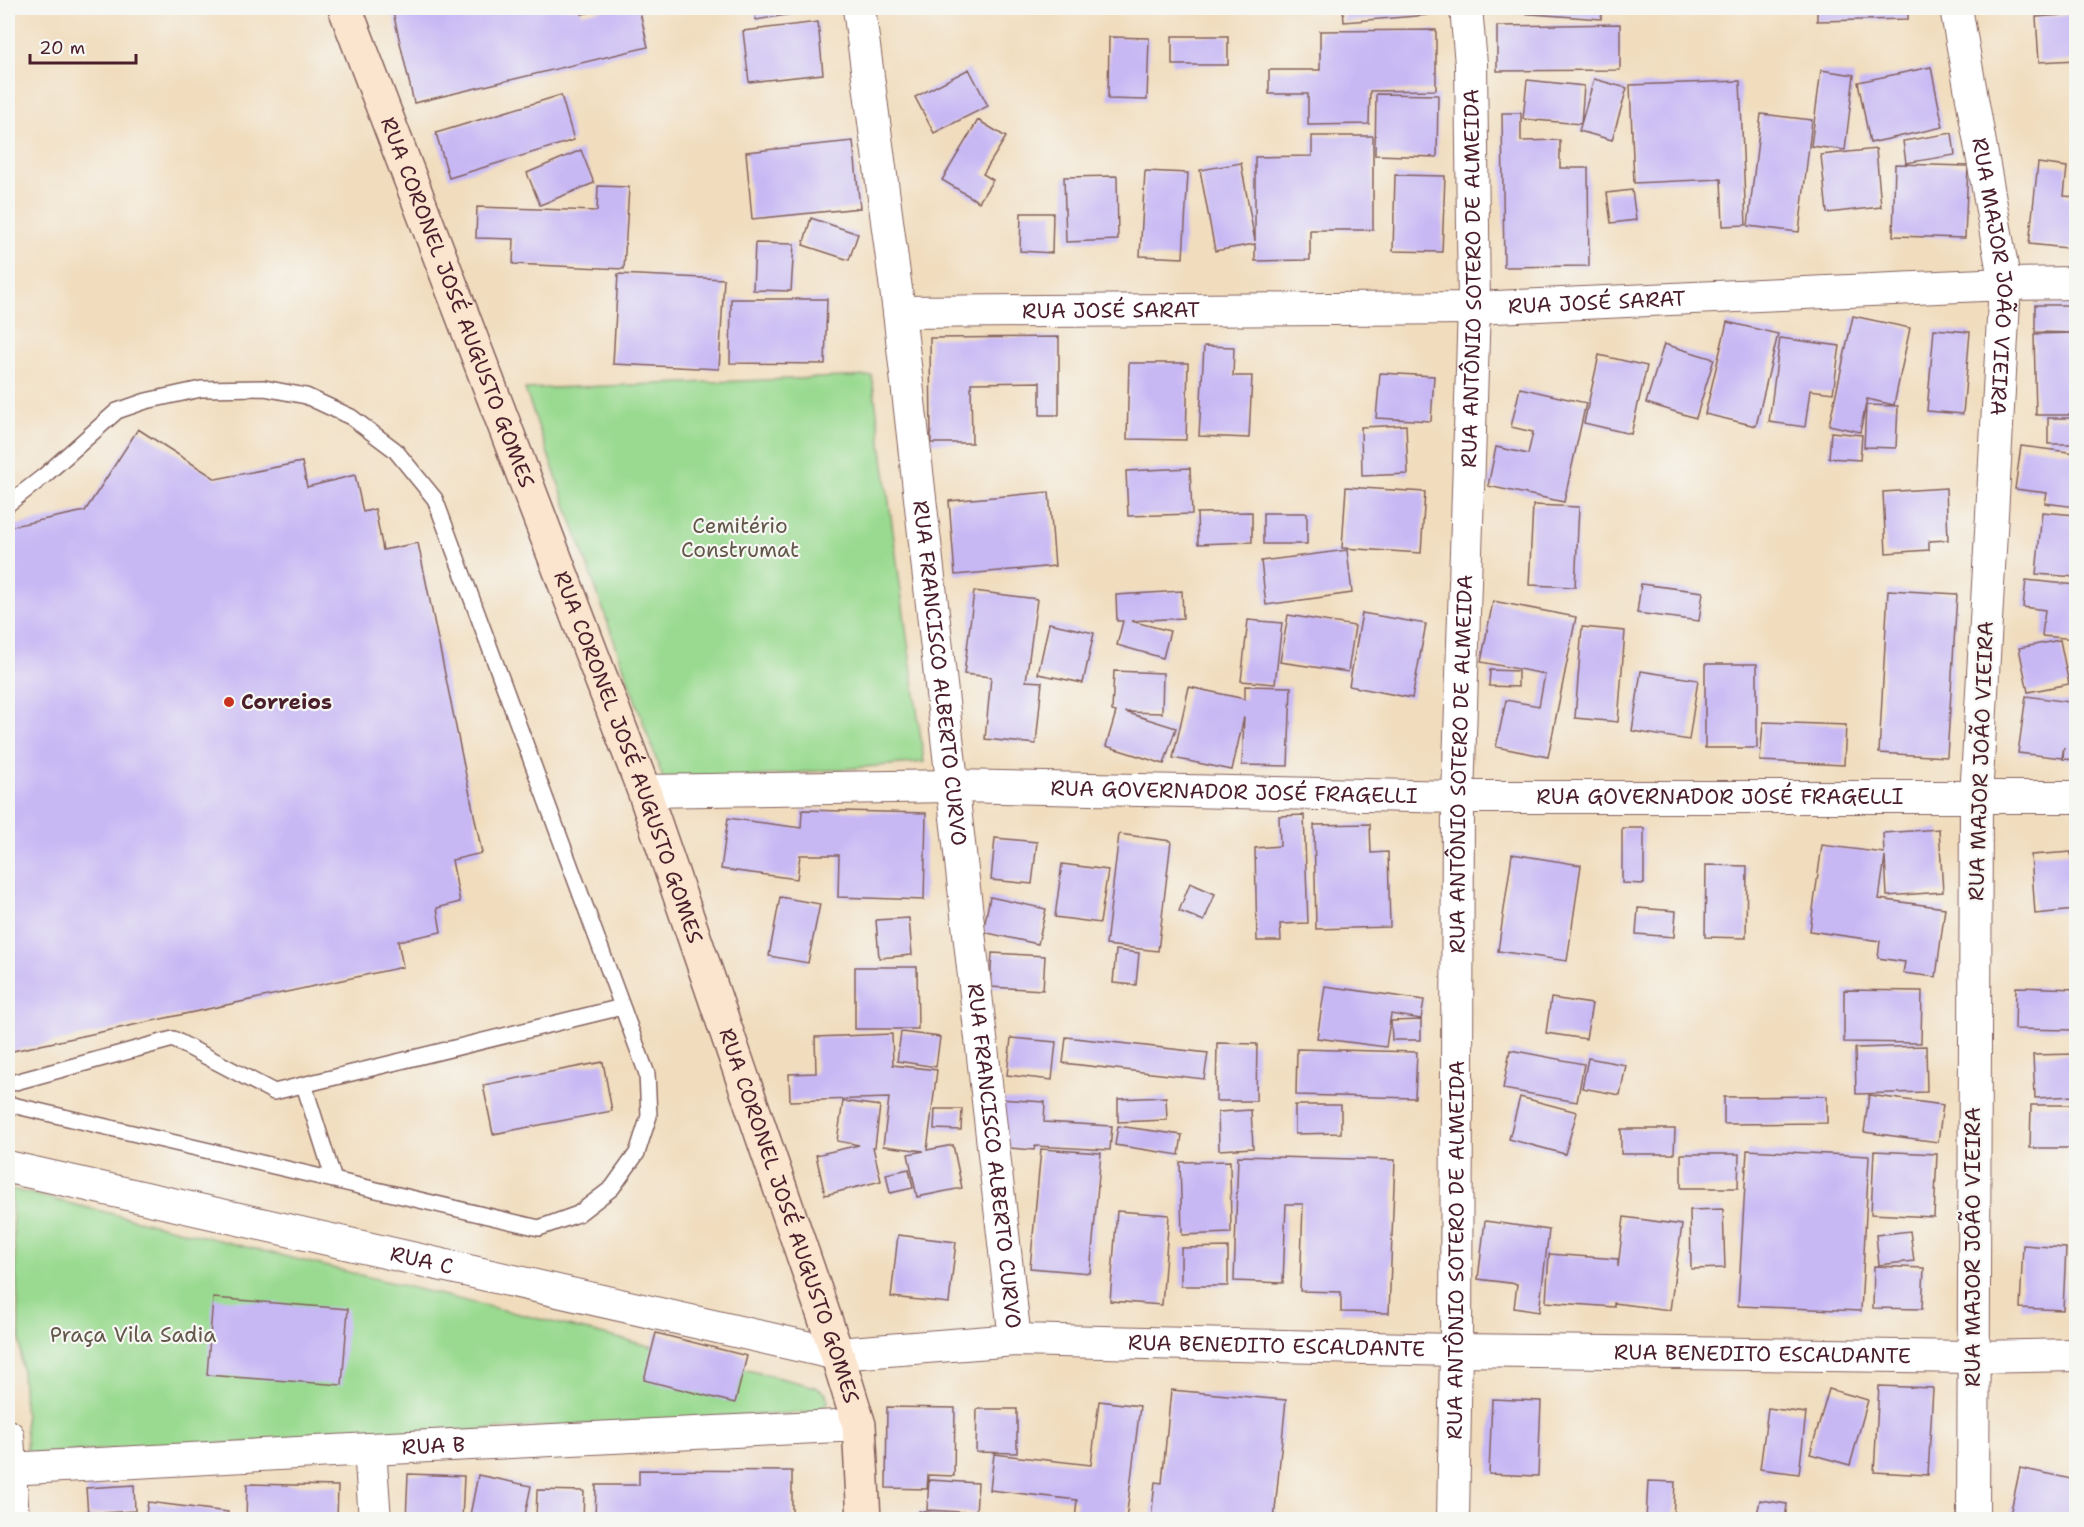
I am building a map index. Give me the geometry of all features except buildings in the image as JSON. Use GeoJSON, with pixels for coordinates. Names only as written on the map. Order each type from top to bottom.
{"type":"FeatureCollection","features":[{"type":"Feature","properties":{"kind":"street","name":"RUA CORONEL JOSÉ AUGUSTO GOMES"},"geometry":{"type":"LineString","coordinates":[[345,8],[644,791],[837,1354],[859,1425],[864,1520]]}},
{"type":"Feature","properties":{"kind":"street","name":"RUA FRANCISCO ALBERTO CURVO"},"geometry":{"type":"LineString","coordinates":[[859,8],[899,312],[1015,1340]]}},
{"type":"Feature","properties":{"kind":"street","name":"RUA ANTÔNIO SOTERO DE ALMEIDA"},"geometry":{"type":"LineString","coordinates":[[1453,1520],[1456,1350],[1458,797],[1474,308],[1471,64],[1466,8]]}},
{"type":"Feature","properties":{"kind":"street","name":"RUA MAJOR JOÃO VIEIRA"},"geometry":{"type":"LineString","coordinates":[[1956,8],[2005,284],[1976,798],[1972,1520]]}},
{"type":"Feature","properties":{"kind":"street","name":"RUA JOSÉ SARAT"},"geometry":{"type":"LineString","coordinates":[[899,312],[1474,308],[2005,284],[2076,284]]}},
{"type":"Feature","properties":{"kind":"street","name":"RUA GOVERNADOR JOSÉ FRAGELLI"},"geometry":{"type":"LineString","coordinates":[[644,791],[953,786],[1458,797],[2076,797]]}},
{"type":"Feature","properties":{"kind":"street","name":"RUA C"},"geometry":{"type":"LineString","coordinates":[[8,1167],[837,1354]]}},
{"type":"Feature","properties":{"kind":"street","name":"RUA BENEDITO ESCALDANTE"},"geometry":{"type":"LineString","coordinates":[[837,1354],[1015,1340],[1456,1350],[1972,1357],[2076,1355]]}},
{"type":"Feature","properties":{"kind":"street","name":"RUA B"},"geometry":{"type":"LineString","coordinates":[[9,1469],[859,1425]]}},
{"type":"Feature","properties":{"kind":"street"},"geometry":{"type":"LineString","coordinates":[[8,1436],[13,1520]]}},
{"type":"Feature","properties":{"kind":"street"},"geometry":{"type":"LineString","coordinates":[[370,1449],[375,1520]]}},
{"type":"Feature","properties":{"kind":"lane"},"geometry":{"type":"LineString","coordinates":[[8,504],[44,476],[117,411],[146,401],[201,389],[264,388],[306,396],[351,417],[395,450],[435,499],[647,1074],[649,1116],[637,1153],[612,1188],[578,1214],[539,1228],[8,1104]]}},
{"type":"Feature","properties":{"kind":"lane"},"geometry":{"type":"LineString","coordinates":[[8,1084],[173,1039],[274,1092],[622,1007]]}},
{"type":"Feature","properties":{"kind":"lane"},"geometry":{"type":"LineString","coordinates":[[304,1084],[334,1180]]}},
{"type":"Feature","properties":{"kind":"green space","name":"Cemitério Construmat"},"geometry":{"type":"Polygon","coordinates":[[[872,376],[924,762],[665,784],[525,389],[872,376]]]}},
{"type":"Feature","properties":{"kind":"green space","name":"Praça Vila Sadia"},"geometry":{"type":"Polygon","coordinates":[[[11,1189],[816,1387],[826,1394],[828,1402],[821,1412],[27,1454],[11,1189]]]}},
{"type":"Feature","properties":{"kind":"place","name":"Correios"},"geometry":{"type":"Point","coordinates":[229,702]}}]}
